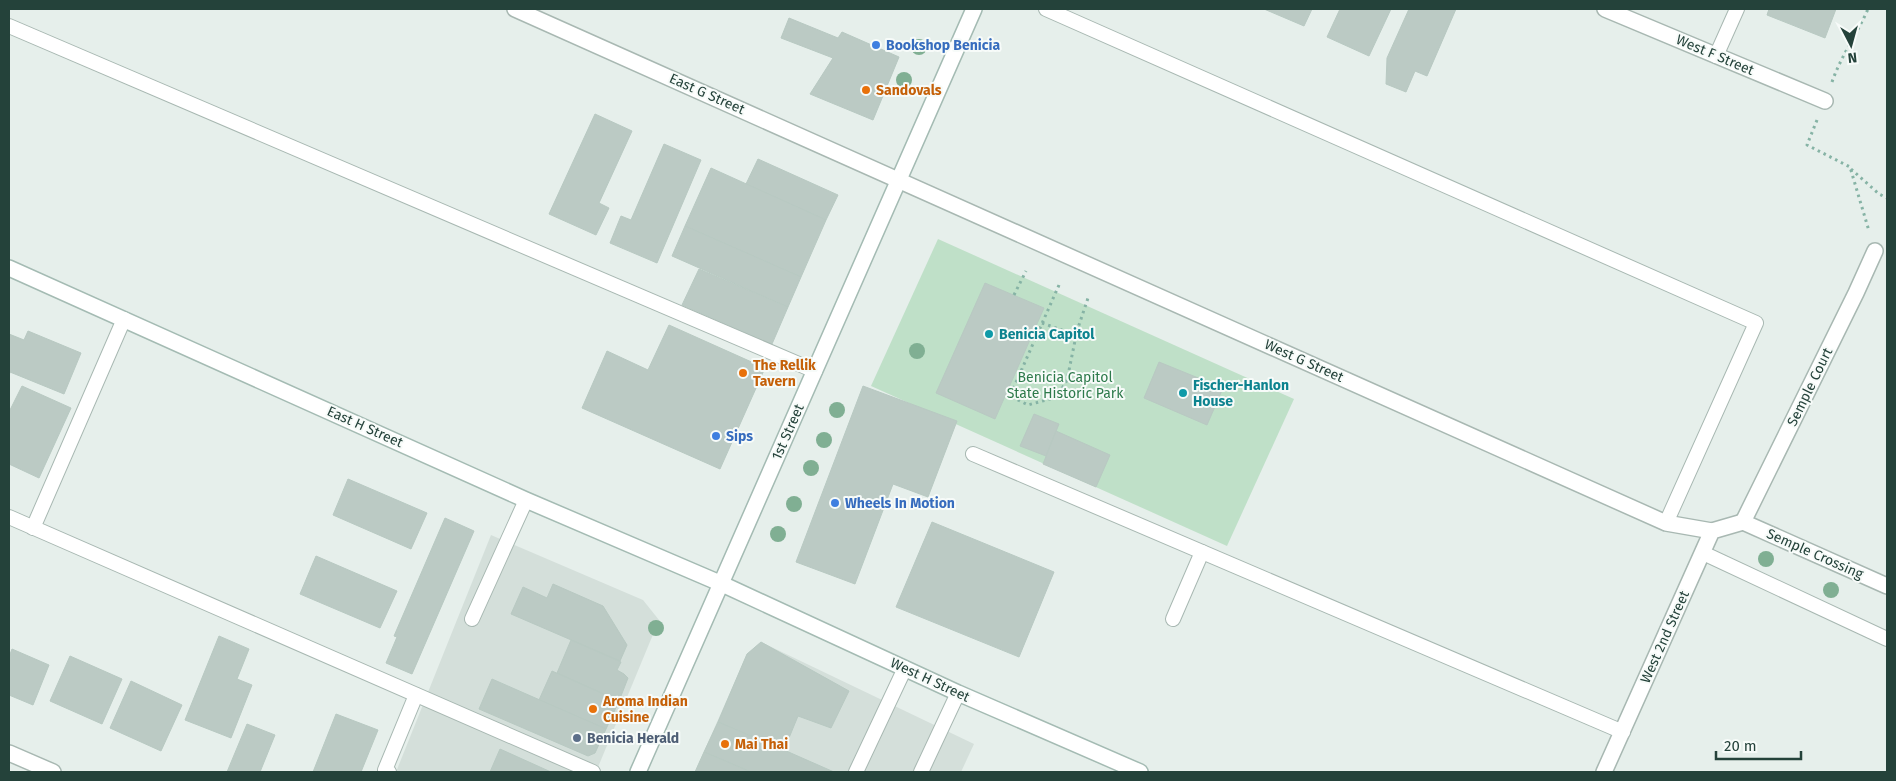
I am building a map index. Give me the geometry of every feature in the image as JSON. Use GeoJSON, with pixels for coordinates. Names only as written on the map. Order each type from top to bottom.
{"type":"FeatureCollection","features":[{"type":"Feature","properties":{"kind":"street","name":"East G Street"},"geometry":{"type":"LineString","coordinates":[[515,9],[898,180]]}},
{"type":"Feature","properties":{"kind":"street","name":"1st Street"},"geometry":{"type":"LineString","coordinates":[[638,772],[974,9]]}},
{"type":"Feature","properties":{"kind":"street","name":"West F Street"},"geometry":{"type":"LineString","coordinates":[[1605,9],[1825,101]]}},
{"type":"Feature","properties":{"kind":"street","name":"West G Street"},"geometry":{"type":"LineString","coordinates":[[898,180],[1666,523],[1712,531]]}},
{"type":"Feature","properties":{"kind":"street","name":"Semple Court"},"geometry":{"type":"LineString","coordinates":[[1743,522],[1875,251]]}},
{"type":"Feature","properties":{"kind":"street","name":"East H Street"},"geometry":{"type":"LineString","coordinates":[[9,268],[526,500],[722,584]]}},
{"type":"Feature","properties":{"kind":"street"},"geometry":{"type":"LineString","coordinates":[[1712,531],[1743,522]]}},
{"type":"Feature","properties":{"kind":"street","name":"Semple Crossing"},"geometry":{"type":"LineString","coordinates":[[1743,522],[1887,586]]}},
{"type":"Feature","properties":{"kind":"street","name":"West 2nd Street"},"geometry":{"type":"LineString","coordinates":[[1604,772],[1712,531]]}},
{"type":"Feature","properties":{"kind":"street","name":"West H Street"},"geometry":{"type":"LineString","coordinates":[[722,584],[958,693],[1140,772]]}},
{"type":"Feature","properties":{"kind":"street"},"geometry":{"type":"LineString","coordinates":[[9,753],[53,772]]}},
{"type":"Feature","properties":{"kind":"lane"},"geometry":{"type":"LineString","coordinates":[[1046,9],[1756,323],[1666,523]]}},
{"type":"Feature","properties":{"kind":"lane"},"geometry":{"type":"LineString","coordinates":[[1716,56],[1738,9]]}},
{"type":"Feature","properties":{"kind":"lane"},"geometry":{"type":"LineString","coordinates":[[9,26],[815,371]]}},
{"type":"Feature","properties":{"kind":"lane"},"geometry":{"type":"LineString","coordinates":[[33,528],[124,319]]}},
{"type":"Feature","properties":{"kind":"lane"},"geometry":{"type":"LineString","coordinates":[[973,454],[1622,732]]}},
{"type":"Feature","properties":{"kind":"lane"},"geometry":{"type":"LineString","coordinates":[[472,619],[526,500]]}},
{"type":"Feature","properties":{"kind":"lane"},"geometry":{"type":"LineString","coordinates":[[9,517],[593,772]]}},
{"type":"Feature","properties":{"kind":"lane"},"geometry":{"type":"LineString","coordinates":[[1173,620],[1202,552]]}},
{"type":"Feature","properties":{"kind":"lane"},"geometry":{"type":"LineString","coordinates":[[1703,553],[1887,639]]}},
{"type":"Feature","properties":{"kind":"lane"},"geometry":{"type":"LineString","coordinates":[[856,772],[905,668]]}},
{"type":"Feature","properties":{"kind":"lane"},"geometry":{"type":"LineString","coordinates":[[921,772],[958,693]]}},
{"type":"Feature","properties":{"kind":"lane"},"geometry":{"type":"LineString","coordinates":[[389,772],[385,770],[416,695]]}},
{"type":"Feature","properties":{"kind":"path"},"geometry":{"type":"LineString","coordinates":[[1868,9],[1837,66],[1807,146],[1850,167],[1879,194],[1887,198]]}},
{"type":"Feature","properties":{"kind":"path"},"geometry":{"type":"LineString","coordinates":[[1850,167],[1875,251]]}},
{"type":"Feature","properties":{"kind":"path"},"geometry":{"type":"LineString","coordinates":[[1014,296],[1026,271]]}},
{"type":"Feature","properties":{"kind":"path"},"geometry":{"type":"LineString","coordinates":[[1059,286],[1010,396],[1028,405],[1058,397],[1067,380],[1076,335],[1088,298]]}},
{"type":"Feature","properties":{"kind":"path"},"geometry":{"type":"LineString","coordinates":[[1042,323],[1076,335]]}},
{"type":"Feature","properties":{"kind":"shaded area"},"geometry":{"type":"Polygon","coordinates":[[[491,535],[643,600],[659,620],[596,772],[396,772],[491,535]]]}},
{"type":"Feature","properties":{"kind":"shaded area"},"geometry":{"type":"Polygon","coordinates":[[[761,642],[974,744],[961,772],[695,772],[747,654],[761,642]]]}},
{"type":"Feature","properties":{"kind":"green space","name":"Benicia Capitol State Historic Park"},"geometry":{"type":"Polygon","coordinates":[[[938,239],[1294,399],[1227,546],[871,386],[938,239]]]}},
{"type":"Feature","properties":{"kind":"building"},"geometry":{"type":"Polygon","coordinates":[[[1264,9],[1312,9],[1304,26],[1264,9]]]}},
{"type":"Feature","properties":{"kind":"building"},"geometry":{"type":"Polygon","coordinates":[[[1340,9],[1391,9],[1369,56],[1327,37],[1340,9]]]}},
{"type":"Feature","properties":{"kind":"building"},"geometry":{"type":"Polygon","coordinates":[[[1409,9],[1456,9],[1427,76],[1415,71],[1406,92],[1386,84],[1387,58],[1409,9]]]}},
{"type":"Feature","properties":{"kind":"building"},"geometry":{"type":"Polygon","coordinates":[[[1769,9],[1836,9],[1825,38],[1767,15],[1769,9]]]}},
{"type":"Feature","properties":{"kind":"building"},"geometry":{"type":"Polygon","coordinates":[[[789,18],[838,38],[842,32],[899,57],[873,120],[810,94],[833,58],[781,38],[789,18]]]}},
{"type":"Feature","properties":{"kind":"building"},"geometry":{"type":"Polygon","coordinates":[[[595,114],[632,131],[599,203],[609,208],[596,235],[549,214],[595,114]]]}},
{"type":"Feature","properties":{"kind":"building"},"geometry":{"type":"Polygon","coordinates":[[[664,144],[701,160],[657,263],[610,243],[621,216],[631,220],[664,144]]]}},
{"type":"Feature","properties":{"kind":"building"},"geometry":{"type":"Polygon","coordinates":[[[758,159],[838,195],[826,220],[746,184],[758,159]]]}},
{"type":"Feature","properties":{"kind":"building"},"geometry":{"type":"Polygon","coordinates":[[[711,168],[826,220],[801,277],[685,226],[711,168]]]}},
{"type":"Feature","properties":{"kind":"building"},"geometry":{"type":"Polygon","coordinates":[[[685,226],[801,277],[788,307],[672,256],[685,226]]]}},
{"type":"Feature","properties":{"kind":"building"},"geometry":{"type":"Polygon","coordinates":[[[699,269],[788,307],[772,344],[682,305],[699,269]]]}},
{"type":"Feature","properties":{"kind":"building"},"geometry":{"type":"Polygon","coordinates":[[[985,283],[1044,308],[995,419],[936,393],[985,283]]]}},
{"type":"Feature","properties":{"kind":"building"},"geometry":{"type":"Polygon","coordinates":[[[669,325],[765,368],[720,469],[582,408],[607,351],[648,370],[669,325]]]}},
{"type":"Feature","properties":{"kind":"building"},"geometry":{"type":"Polygon","coordinates":[[[28,331],[81,353],[64,394],[10,372],[9,376],[9,334],[24,340],[28,331]]]}},
{"type":"Feature","properties":{"kind":"building","name":"Fischer-Hanlon House"},"geometry":{"type":"Polygon","coordinates":[[[1159,362],[1223,388],[1207,425],[1144,398],[1159,362]]]}},
{"type":"Feature","properties":{"kind":"building"},"geometry":{"type":"Polygon","coordinates":[[[22,386],[71,408],[39,478],[9,464],[9,409],[22,386]]]}},
{"type":"Feature","properties":{"kind":"building"},"geometry":{"type":"Polygon","coordinates":[[[863,386],[957,421],[928,497],[893,484],[855,584],[796,562],[863,386]]]}},
{"type":"Feature","properties":{"kind":"building"},"geometry":{"type":"Polygon","coordinates":[[[1034,414],[1059,424],[1046,456],[1020,446],[1034,414]]]}},
{"type":"Feature","properties":{"kind":"building"},"geometry":{"type":"Polygon","coordinates":[[[1056,431],[1110,455],[1096,487],[1043,464],[1056,431]]]}},
{"type":"Feature","properties":{"kind":"building"},"geometry":{"type":"Polygon","coordinates":[[[348,479],[427,513],[411,549],[333,515],[348,479]]]}},
{"type":"Feature","properties":{"kind":"building"},"geometry":{"type":"Polygon","coordinates":[[[445,518],[474,531],[412,674],[386,663],[397,637],[394,636],[445,518]]]}},
{"type":"Feature","properties":{"kind":"building"},"geometry":{"type":"Polygon","coordinates":[[[932,522],[1054,572],[1019,657],[896,607],[932,522]]]}},
{"type":"Feature","properties":{"kind":"building"},"geometry":{"type":"Polygon","coordinates":[[[316,556],[397,591],[380,628],[300,594],[316,556]]]}},
{"type":"Feature","properties":{"kind":"building"},"geometry":{"type":"Polygon","coordinates":[[[553,584],[603,606],[627,645],[620,661],[511,614],[523,587],[547,598],[553,584]]]}},
{"type":"Feature","properties":{"kind":"building"},"geometry":{"type":"Polygon","coordinates":[[[219,636],[249,649],[237,679],[252,685],[231,738],[185,720],[219,636]]]}},
{"type":"Feature","properties":{"kind":"building"},"geometry":{"type":"Polygon","coordinates":[[[571,640],[621,662],[617,670],[628,678],[619,701],[557,673],[571,640]]]}},
{"type":"Feature","properties":{"kind":"building"},"geometry":{"type":"Polygon","coordinates":[[[761,642],[849,691],[831,728],[798,716],[784,750],[718,722],[747,654],[761,642]]]}},
{"type":"Feature","properties":{"kind":"building"},"geometry":{"type":"Polygon","coordinates":[[[12,649],[49,665],[33,705],[9,695],[9,657],[12,649]]]}},
{"type":"Feature","properties":{"kind":"building"},"geometry":{"type":"Polygon","coordinates":[[[70,656],[122,679],[102,724],[50,701],[70,656]]]}},
{"type":"Feature","properties":{"kind":"building"},"geometry":{"type":"Polygon","coordinates":[[[552,671],[619,701],[606,729],[539,700],[552,671]]]}},
{"type":"Feature","properties":{"kind":"building"},"geometry":{"type":"Polygon","coordinates":[[[492,679],[606,729],[595,753],[588,756],[479,709],[492,679]]]}},
{"type":"Feature","properties":{"kind":"building"},"geometry":{"type":"Polygon","coordinates":[[[131,681],[182,705],[161,751],[110,728],[131,681]]]}},
{"type":"Feature","properties":{"kind":"building"},"geometry":{"type":"Polygon","coordinates":[[[336,714],[378,730],[361,772],[313,772],[336,714]]]}},
{"type":"Feature","properties":{"kind":"building"},"geometry":{"type":"Polygon","coordinates":[[[718,722],[834,772],[751,772],[704,752],[718,722]]]}},
{"type":"Feature","properties":{"kind":"building"},"geometry":{"type":"Polygon","coordinates":[[[247,724],[275,735],[260,772],[227,772],[247,724]]]}},
{"type":"Feature","properties":{"kind":"building"},"geometry":{"type":"Polygon","coordinates":[[[500,749],[551,772],[490,772],[500,749]]]}},
{"type":"Feature","properties":{"kind":"building"},"geometry":{"type":"Polygon","coordinates":[[[704,752],[751,772],[695,772],[704,752]]]}},
{"type":"Feature","properties":{"kind":"place","name":"Bookshop Benicia"},"geometry":{"type":"Point","coordinates":[876,45]}},
{"type":"Feature","properties":{"kind":"place","name":"Sandovals"},"geometry":{"type":"Point","coordinates":[866,90]}},
{"type":"Feature","properties":{"kind":"place","name":"Benicia Capitol"},"geometry":{"type":"Point","coordinates":[989,334]}},
{"type":"Feature","properties":{"kind":"place","name":"The Rellik Tavern"},"geometry":{"type":"Point","coordinates":[743,373]}},
{"type":"Feature","properties":{"kind":"place","name":"Fischer-Hanlon House"},"geometry":{"type":"Point","coordinates":[1183,393]}},
{"type":"Feature","properties":{"kind":"place","name":"Sips"},"geometry":{"type":"Point","coordinates":[716,436]}},
{"type":"Feature","properties":{"kind":"place","name":"Wheels In Motion"},"geometry":{"type":"Point","coordinates":[835,503]}},
{"type":"Feature","properties":{"kind":"place","name":"Aroma Indian Cuisine"},"geometry":{"type":"Point","coordinates":[593,709]}},
{"type":"Feature","properties":{"kind":"place","name":"Benicia Herald"},"geometry":{"type":"Point","coordinates":[577,738]}},
{"type":"Feature","properties":{"kind":"place","name":"Mai Thai"},"geometry":{"type":"Point","coordinates":[725,744]}}]}
